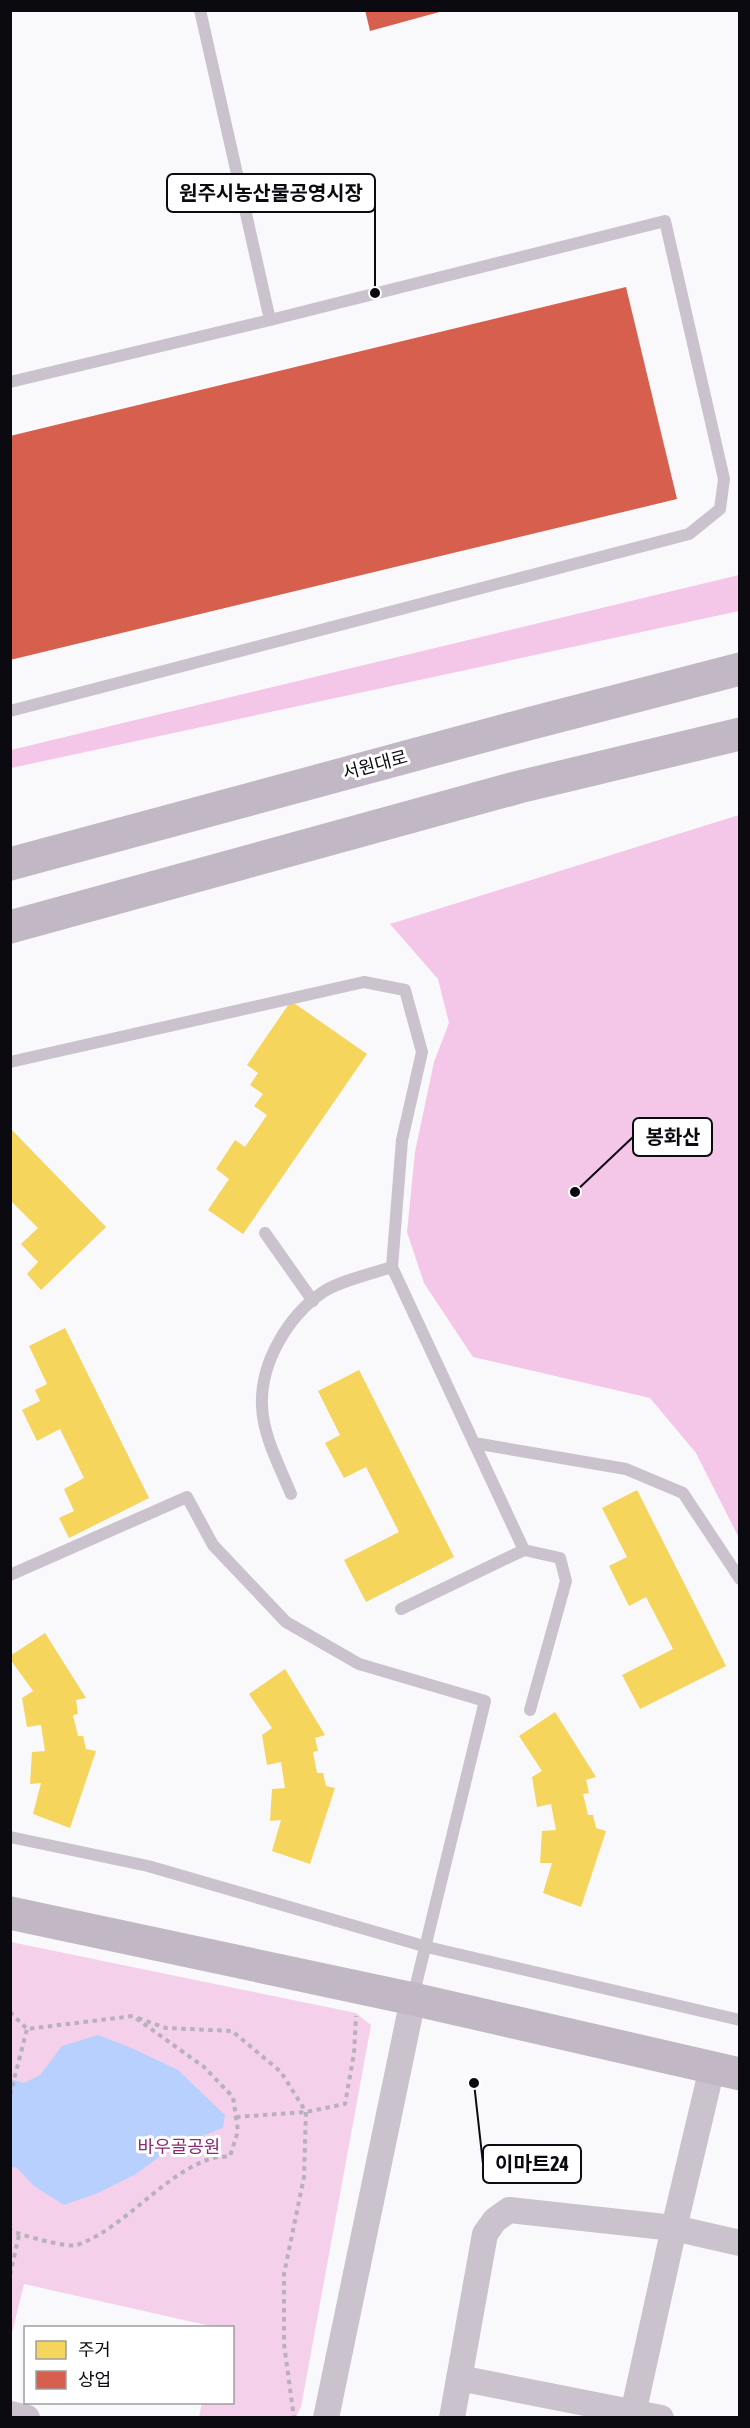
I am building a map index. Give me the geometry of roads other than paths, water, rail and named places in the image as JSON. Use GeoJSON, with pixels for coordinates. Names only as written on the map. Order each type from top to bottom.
{"type":"FeatureCollection","features":[{"type":"Feature","properties":{"kind":"street","name":"서원대로"},"geometry":{"type":"LineString","coordinates":[[10,864],[740,669]]}},
{"type":"Feature","properties":{"kind":"street"},"geometry":{"type":"LineString","coordinates":[[10,927],[519,787],[740,734]]}},
{"type":"Feature","properties":{"kind":"street"},"geometry":{"type":"LineString","coordinates":[[10,1913],[413,1999],[726,2071],[674,2228],[633,2415]]}},
{"type":"Feature","properties":{"kind":"street"},"geometry":{"type":"LineString","coordinates":[[326,2418],[413,1999]]}},
{"type":"Feature","properties":{"kind":"street"},"geometry":{"type":"LineString","coordinates":[[452,2418],[485,2235],[495,2220],[509,2210],[674,2228],[740,2243]]}},
{"type":"Feature","properties":{"kind":"street"},"geometry":{"type":"LineString","coordinates":[[459,2378],[633,2415],[661,2418]]}},
{"type":"Feature","properties":{"kind":"street"},"geometry":{"type":"LineString","coordinates":[[10,2414],[27,2418]]}},
{"type":"Feature","properties":{"kind":"lane"},"geometry":{"type":"LineString","coordinates":[[200,10],[270,320]]}},
{"type":"Feature","properties":{"kind":"lane"},"geometry":{"type":"LineString","coordinates":[[10,382],[270,320],[665,221],[724,478],[720,509],[689,534],[10,711]]}},
{"type":"Feature","properties":{"kind":"lane"},"geometry":{"type":"LineString","coordinates":[[10,1062],[364,982],[405,990],[422,1052],[402,1140],[392,1267],[524,1550]]}},
{"type":"Feature","properties":{"kind":"lane"},"geometry":{"type":"LineString","coordinates":[[265,1233],[313,1301]]}},
{"type":"Feature","properties":{"kind":"lane"},"geometry":{"type":"LineString","coordinates":[[291,1494],[269,1441],[262,1407],[267,1368],[292,1320],[324,1291],[392,1267]]}},
{"type":"Feature","properties":{"kind":"lane"},"geometry":{"type":"LineString","coordinates":[[474,1443],[626,1469],[682,1492],[740,1579]]}},
{"type":"Feature","properties":{"kind":"lane"},"geometry":{"type":"LineString","coordinates":[[10,1575],[187,1497],[213,1545],[286,1622],[359,1664],[484,1701],[413,1999]]}},
{"type":"Feature","properties":{"kind":"lane"},"geometry":{"type":"LineString","coordinates":[[401,1609],[524,1550],[560,1558],[566,1581],[530,1710]]}},
{"type":"Feature","properties":{"kind":"lane"},"geometry":{"type":"LineString","coordinates":[[10,1837],[148,1866],[427,1947],[740,2020]]}},
{"type":"Feature","properties":{"kind":"water"},"geometry":{"type":"Polygon","coordinates":[[[98,2035],[178,2070],[225,2115],[223,2128],[171,2148],[136,2174],[98,2193],[64,2205],[34,2186],[16,2167],[11,2168],[11,2079],[24,2083],[40,2075],[62,2046],[98,2035]]]}},
{"type":"Feature","properties":{"kind":"place","name":"원주시농산물공영시장"},"geometry":{"type":"Point","coordinates":[375,293]}},
{"type":"Feature","properties":{"kind":"place","name":"봉화산"},"geometry":{"type":"Point","coordinates":[575,1192]}},
{"type":"Feature","properties":{"kind":"place","name":"이마트24"},"geometry":{"type":"Point","coordinates":[474,2083]}},
{"type":"Feature","properties":{"kind":"park label","name":"바우골공원"},"geometry":{"type":"Point","coordinates":[179,2147]}}]}
